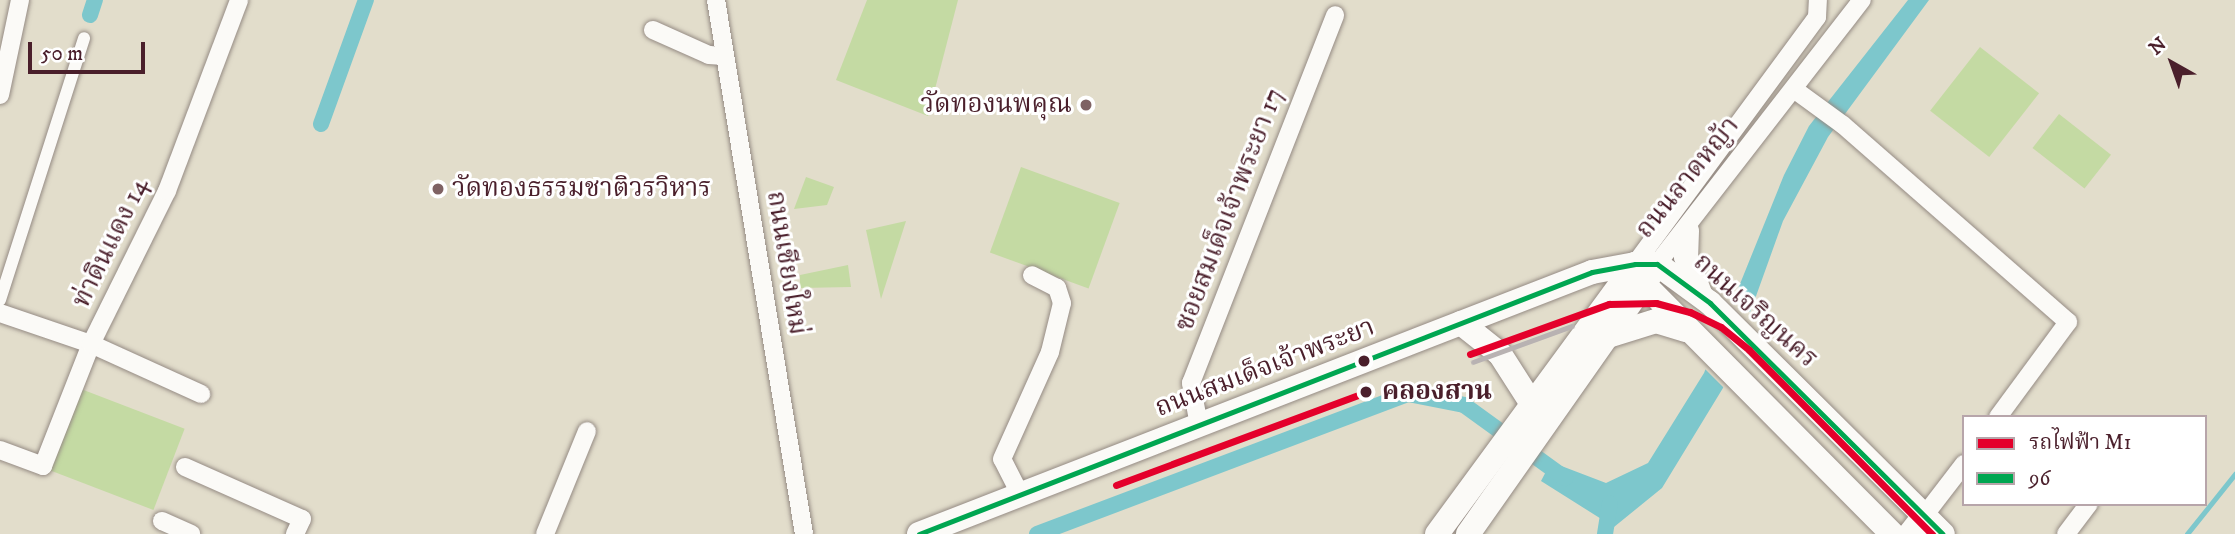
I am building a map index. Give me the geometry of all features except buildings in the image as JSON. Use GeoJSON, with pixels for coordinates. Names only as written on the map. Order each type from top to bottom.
{"type":"FeatureCollection","features":[{"type":"Feature","properties":{"kind":"main road"},"geometry":{"type":"LineString","coordinates":[[1686,231],[1686,257],[1705,300]]}},
{"type":"Feature","properties":{"kind":"main road","name":"ถนนเจริญนคร"},"geometry":{"type":"LineString","coordinates":[[1646,271],[1705,300],[1763,355],[1917,525],[1943,534]]}},
{"type":"Feature","properties":{"kind":"main road","name":"ถนนสมเด็จเจ้าพระยา"},"geometry":{"type":"LineString","coordinates":[[919,534],[1592,272],[1646,271]]}},
{"type":"Feature","properties":{"kind":"main road","name":"ถนนลาดหญ้า"},"geometry":{"type":"LineString","coordinates":[[1437,534],[1524,441],[1611,335],[1646,271]]}},
{"type":"Feature","properties":{"kind":"main road","name":"ถนนลาดหญ้า"},"geometry":{"type":"LineString","coordinates":[[1533,404],[1646,271]]}},
{"type":"Feature","properties":{"kind":"main road"},"geometry":{"type":"LineString","coordinates":[[1646,271],[1695,336],[1892,534]]}},
{"type":"Feature","properties":{"kind":"main road"},"geometry":{"type":"LineString","coordinates":[[1611,335],[1662,320],[1695,336]]}},
{"type":"Feature","properties":{"kind":"main road"},"geometry":{"type":"LineString","coordinates":[[1461,323],[1500,354],[1533,404],[1524,441]]}},
{"type":"Feature","properties":{"kind":"main road","name":"ถนนลาดหญ้า"},"geometry":{"type":"LineString","coordinates":[[1468,534],[1524,441]]}},
{"type":"Feature","properties":{"kind":"street"},"geometry":{"type":"LineString","coordinates":[[0,95],[20,0]]}},
{"type":"Feature","properties":{"kind":"street","name":"ท่าดินแดง 14"},"geometry":{"type":"LineString","coordinates":[[0,450],[43,466],[91,344],[167,191],[239,0]]}},
{"type":"Feature","properties":{"kind":"street","name":"ถนนเชียงใหม่"},"geometry":{"type":"LineString","coordinates":[[716,0],[804,534]]}},
{"type":"Feature","properties":{"kind":"street","name":"ถนนลาดหญ้า"},"geometry":{"type":"LineString","coordinates":[[1646,271],[1817,17],[1818,0]]}},
{"type":"Feature","properties":{"kind":"street","name":"ถนนลาดหญ้า"},"geometry":{"type":"LineString","coordinates":[[1646,271],[1686,231],[1862,0]]}},
{"type":"Feature","properties":{"kind":"street","name":"ซอยสมเด็จเจ้าพระยา 17"},"geometry":{"type":"LineString","coordinates":[[1199,425],[1191,383],[1335,15]]}},
{"type":"Feature","properties":{"kind":"street"},"geometry":{"type":"LineString","coordinates":[[653,30],[709,55],[724,56]]}},
{"type":"Feature","properties":{"kind":"street"},"geometry":{"type":"LineString","coordinates":[[0,300],[84,38]]}},
{"type":"Feature","properties":{"kind":"street"},"geometry":{"type":"LineString","coordinates":[[1795,90],[1843,125],[2068,322],[1999,415]]}},
{"type":"Feature","properties":{"kind":"street"},"geometry":{"type":"LineString","coordinates":[[1020,494],[1002,458],[1050,352],[1062,303],[1056,288],[1032,275]]}},
{"type":"Feature","properties":{"kind":"street"},"geometry":{"type":"LineString","coordinates":[[0,313],[91,344],[201,394]]}},
{"type":"Feature","properties":{"kind":"street"},"geometry":{"type":"LineString","coordinates":[[545,534],[587,431]]}},
{"type":"Feature","properties":{"kind":"street"},"geometry":{"type":"LineString","coordinates":[[185,467],[298,527]]}},
{"type":"Feature","properties":{"kind":"street"},"geometry":{"type":"LineString","coordinates":[[1917,525],[1962,467]]}},
{"type":"Feature","properties":{"kind":"street"},"geometry":{"type":"LineString","coordinates":[[2066,534],[2087,506]]}},
{"type":"Feature","properties":{"kind":"street"},"geometry":{"type":"LineString","coordinates":[[162,521],[191,534]]}},
{"type":"Feature","properties":{"kind":"green space"},"geometry":{"type":"Polygon","coordinates":[[[867,0],[958,0],[928,116],[836,80],[867,0]]]}},
{"type":"Feature","properties":{"kind":"green space"},"geometry":{"type":"Polygon","coordinates":[[[1980,47],[2039,93],[1989,157],[1930,111],[1980,47]]]}},
{"type":"Feature","properties":{"kind":"green space"},"geometry":{"type":"Polygon","coordinates":[[[2059,114],[2111,155],[2085,189],[2033,148],[2059,114]]]}},
{"type":"Feature","properties":{"kind":"green space"},"geometry":{"type":"Polygon","coordinates":[[[1021,167],[1120,203],[1089,288],[990,253],[1021,167]]]}},
{"type":"Feature","properties":{"kind":"green space"},"geometry":{"type":"Polygon","coordinates":[[[806,177],[834,187],[827,205],[794,209],[806,177]]]}},
{"type":"Feature","properties":{"kind":"green space"},"geometry":{"type":"Polygon","coordinates":[[[906,221],[881,299],[866,230],[906,221]]]}},
{"type":"Feature","properties":{"kind":"green space"},"geometry":{"type":"Polygon","coordinates":[[[848,265],[851,287],[800,288],[800,275],[848,265]]]}},
{"type":"Feature","properties":{"kind":"green space"},"geometry":{"type":"Polygon","coordinates":[[[81,389],[185,429],[153,510],[50,470],[81,389]]]}},
{"type":"Feature","properties":{"kind":"water"},"geometry":{"type":"Polygon","coordinates":[[[1908,0],[1929,0],[1828,137],[1783,221],[1723,388],[1662,488],[1614,527],[1541,481],[1551,462],[1606,483],[1648,463],[1704,373],[1784,175],[1809,126],[1908,0]]]}},
{"type":"Feature","properties":{"kind":"pier"},"geometry":{"type":"Polygon","coordinates":[[[1732,295],[1753,315],[1726,390],[1703,367],[1732,295]]]}},
{"type":"Feature","properties":{"kind":"waterway"},"geometry":{"type":"LineString","coordinates":[[90,15],[95,0]]}},
{"type":"Feature","properties":{"kind":"waterway"},"geometry":{"type":"LineString","coordinates":[[321,124],[366,0]]}},
{"type":"Feature","properties":{"kind":"waterway"},"geometry":{"type":"LineString","coordinates":[[1037,534],[1408,394],[1464,405],[1565,478]]}},
{"type":"Feature","properties":{"kind":"waterway"},"geometry":{"type":"LineString","coordinates":[[2187,534],[2235,474]]}},
{"type":"Feature","properties":{"kind":"waterway","name":"คลองสาน"},"geometry":{"type":"LineString","coordinates":[[1605,534],[1610,503]]}},
{"type":"Feature","properties":{"kind":"railway"},"geometry":{"type":"LineString","coordinates":[[1473,362],[1572,326]]}},
{"type":"Feature","properties":{"kind":"railway"},"geometry":{"type":"LineString","coordinates":[[1116,485],[1366,392]]}},
{"type":"Feature","properties":{"kind":"metro line","name":"M1"},"geometry":{"type":"LineString","coordinates":[[1470,354],[1609,304],[1656,303],[1690,312],[1721,327],[1749,350],[1932,534]]}},
{"type":"Feature","properties":{"kind":"metro line","name":"M1"},"geometry":{"type":"LineString","coordinates":[[1116,485],[1366,392]]}},
{"type":"Feature","properties":{"kind":"transit line","name":"96"},"geometry":{"type":"LineString","coordinates":[[919,534],[1592,272],[1635,264],[1657,264],[1710,303],[1943,534]]}},
{"type":"Feature","properties":{"kind":"place","name":"วัดทองนพคุณ"},"geometry":{"type":"Point","coordinates":[1086,105]}},
{"type":"Feature","properties":{"kind":"place","name":"วัดทองธรรมชาติวรวิหาร"},"geometry":{"type":"Point","coordinates":[438,189]}},
{"type":"Feature","properties":{"kind":"place","name":"คลองสาน"},"geometry":{"type":"Point","coordinates":[1366,392]}}]}
